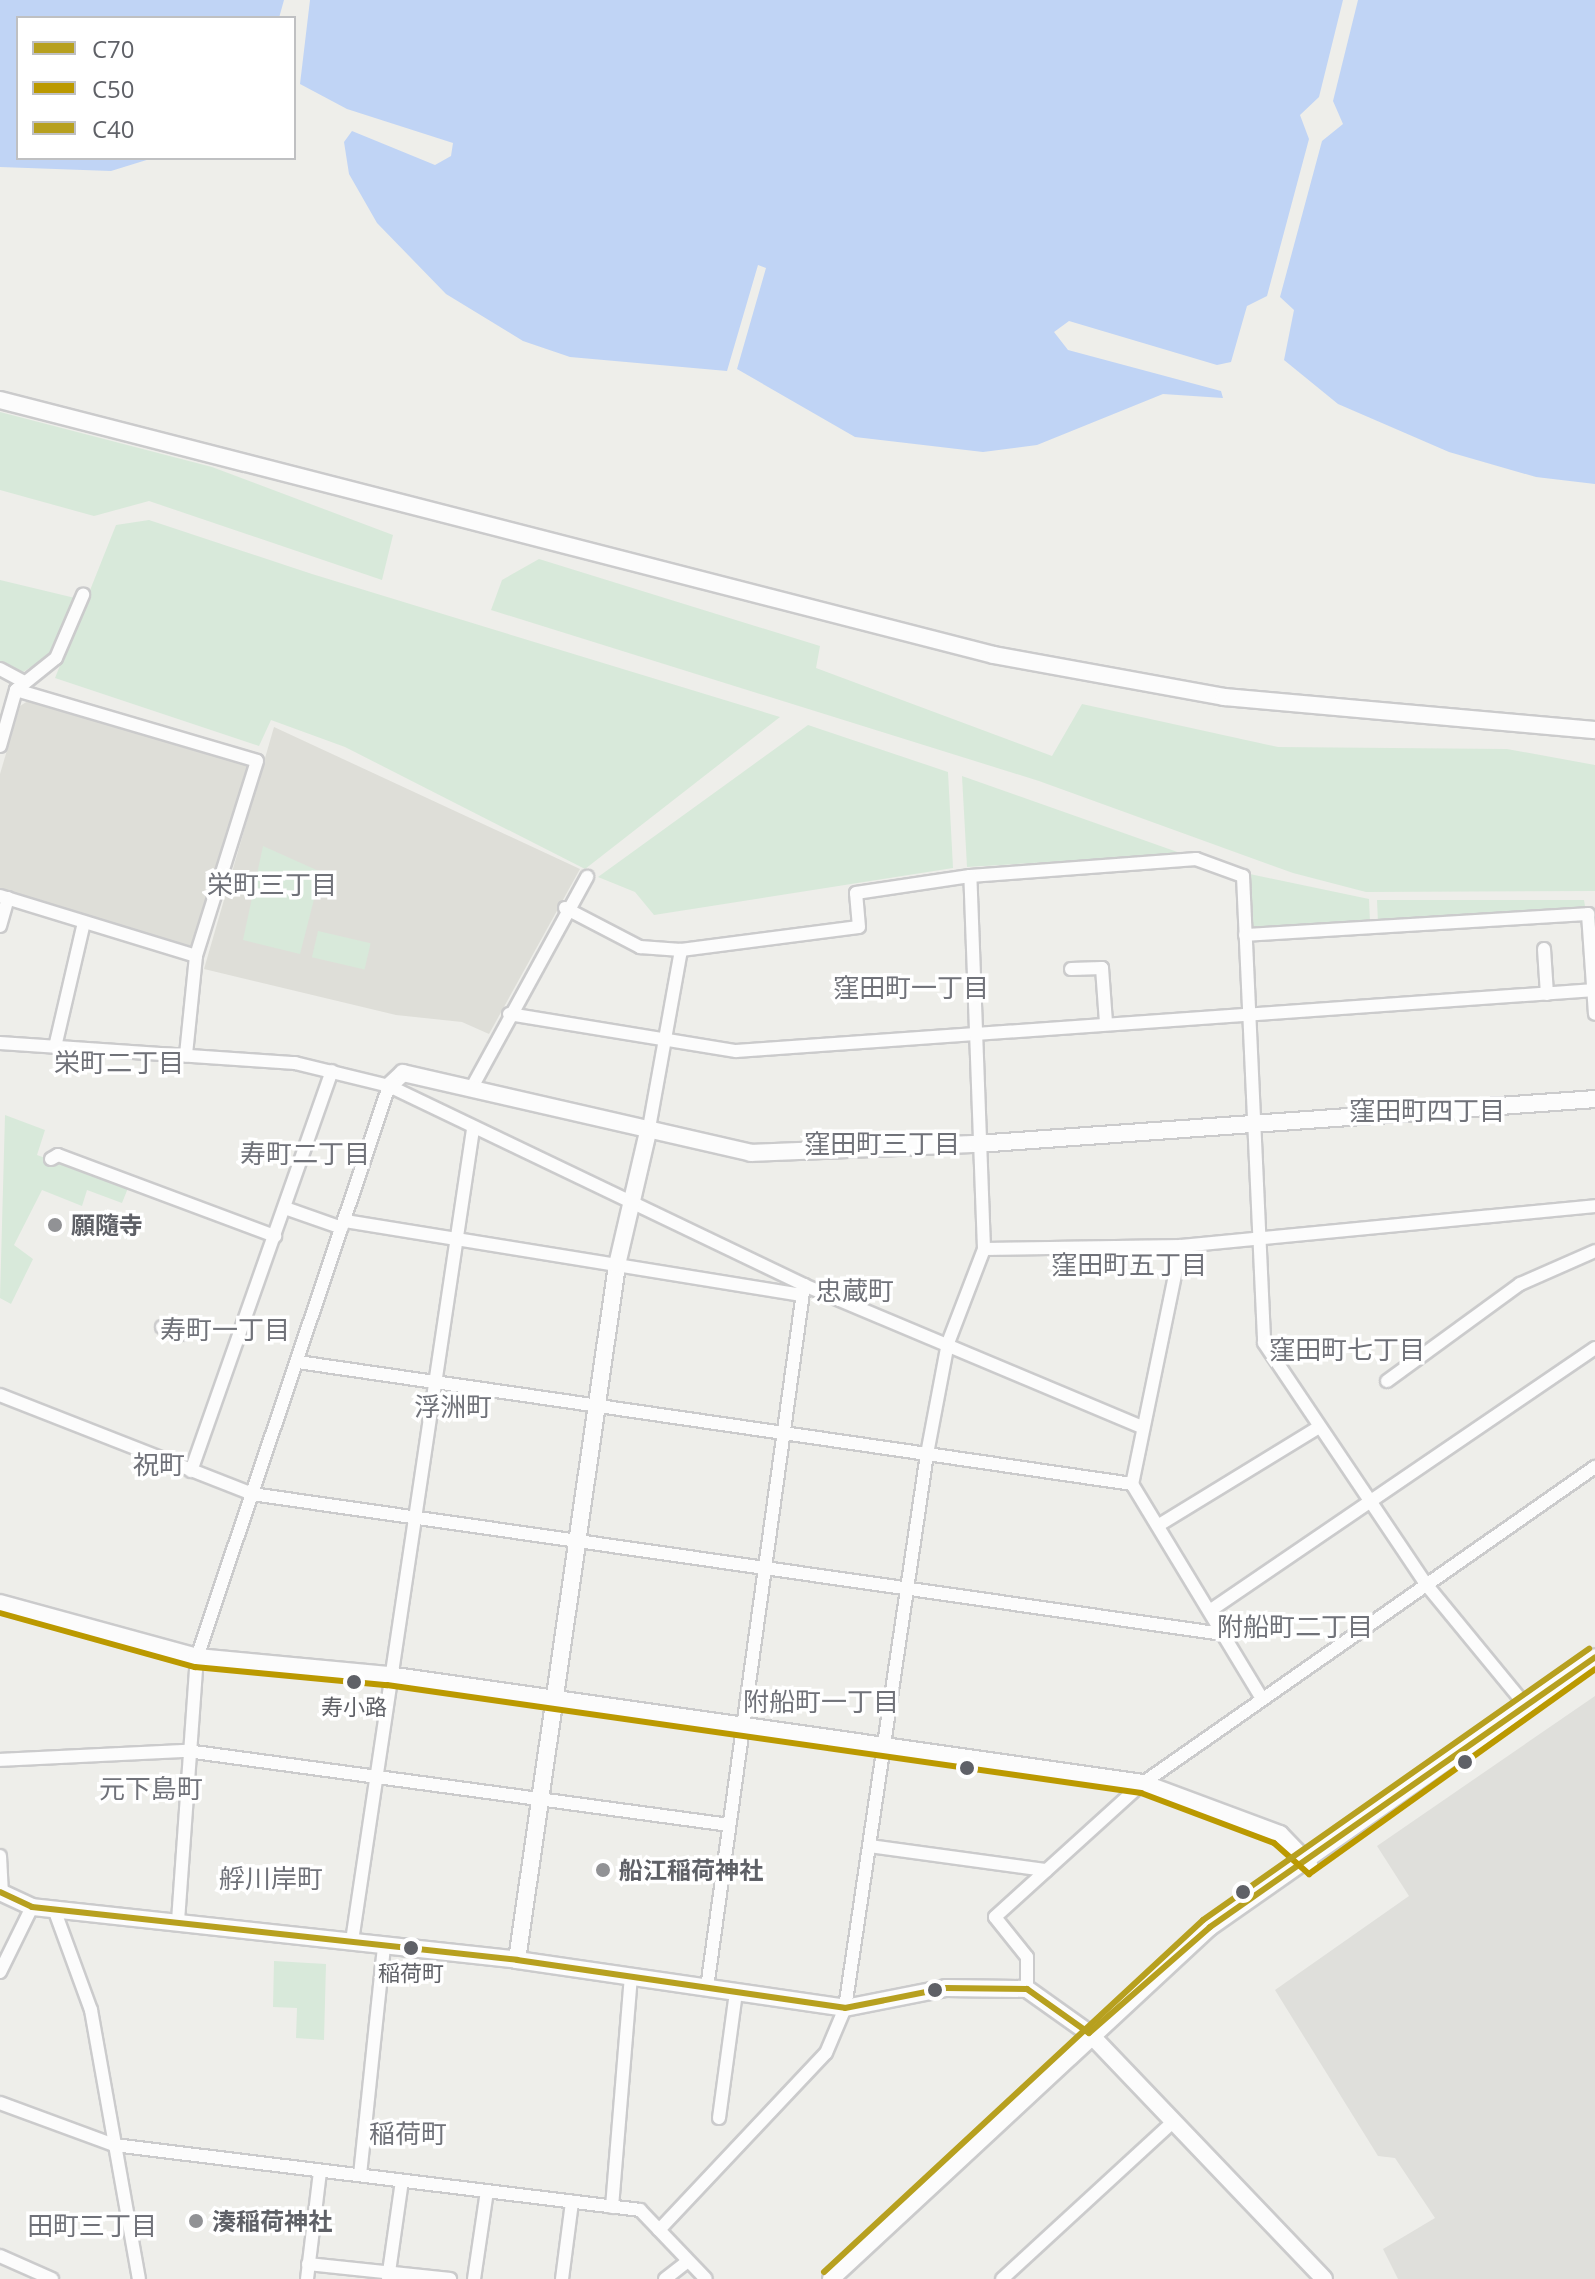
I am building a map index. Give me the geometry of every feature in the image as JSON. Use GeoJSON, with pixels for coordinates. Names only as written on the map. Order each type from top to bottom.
{"type":"FeatureCollection","features":[{"type":"Feature","properties":{"kind":"street"},"geometry":{"type":"LineString","coordinates":[[0,400],[994,655],[1224,697],[1595,730]]}},
{"type":"Feature","properties":{"kind":"street"},"geometry":{"type":"LineString","coordinates":[[0,746],[20,686],[56,658],[83,595]]}},
{"type":"Feature","properties":{"kind":"street"},"geometry":{"type":"LineString","coordinates":[[0,669],[20,686],[257,761],[196,956],[186,1055]]}},
{"type":"Feature","properties":{"kind":"street"},"geometry":{"type":"LineString","coordinates":[[565,908],[640,947],[681,950],[859,927],[856,893],[970,876],[1196,859],[1243,876],[1263,1237],[1264,1343],[1425,1583],[1527,1707]]}},
{"type":"Feature","properties":{"kind":"street"},"geometry":{"type":"LineString","coordinates":[[659,2230],[826,2053],[845,2008],[927,1454],[948,1343],[984,1249],[970,876]]}},
{"type":"Feature","properties":{"kind":"street"},"geometry":{"type":"LineString","coordinates":[[471,1089],[565,908],[587,877]]}},
{"type":"Feature","properties":{"kind":"street"},"geometry":{"type":"LineString","coordinates":[[0,926],[4,897],[196,956]]}},
{"type":"Feature","properties":{"kind":"street"},"geometry":{"type":"LineString","coordinates":[[1245,935],[1588,914],[1595,1014]]}},
{"type":"Feature","properties":{"kind":"street"},"geometry":{"type":"LineString","coordinates":[[55,1047],[84,922]]}},
{"type":"Feature","properties":{"kind":"street"},"geometry":{"type":"LineString","coordinates":[[1544,949],[1547,994]]}},
{"type":"Feature","properties":{"kind":"street"},"geometry":{"type":"LineString","coordinates":[[517,1960],[552,1699],[578,1542],[617,1265],[671,1035],[681,950]]}},
{"type":"Feature","properties":{"kind":"street"},"geometry":{"type":"LineString","coordinates":[[1071,969],[1102,968],[1106,1023]]}},
{"type":"Feature","properties":{"kind":"street"},"geometry":{"type":"LineString","coordinates":[[509,1014],[671,1035],[736,1051],[1594,990]]}},
{"type":"Feature","properties":{"kind":"street"},"geometry":{"type":"LineString","coordinates":[[0,1043],[186,1055],[332,1071],[389,1086],[803,1290],[948,1343],[1140,1426]]}},
{"type":"Feature","properties":{"kind":"street"},"geometry":{"type":"LineString","coordinates":[[191,1471],[332,1071]]}},
{"type":"Feature","properties":{"kind":"street"},"geometry":{"type":"LineString","coordinates":[[178,1921],[187,1751],[197,1657],[389,1086],[403,1073],[751,1153],[981,1144],[1595,1099]]}},
{"type":"Feature","properties":{"kind":"street"},"geometry":{"type":"LineString","coordinates":[[352,1941],[451,1242],[473,1129]]}},
{"type":"Feature","properties":{"kind":"street"},"geometry":{"type":"LineString","coordinates":[[51,1159],[58,1155],[275,1236]]}},
{"type":"Feature","properties":{"kind":"street"},"geometry":{"type":"LineString","coordinates":[[984,1249],[1181,1246],[1595,1206]]}},
{"type":"Feature","properties":{"kind":"street"},"geometry":{"type":"LineString","coordinates":[[285,1208],[344,1224],[451,1242],[803,1290]]}},
{"type":"Feature","properties":{"kind":"street"},"geometry":{"type":"LineString","coordinates":[[1181,1246],[1140,1426],[1132,1484],[1211,1610],[1262,1699]]}},
{"type":"Feature","properties":{"kind":"street"},"geometry":{"type":"LineString","coordinates":[[1387,1381],[1520,1284],[1595,1251]]}},
{"type":"Feature","properties":{"kind":"street"},"geometry":{"type":"LineString","coordinates":[[707,1988],[786,1432],[803,1290]]}},
{"type":"Feature","properties":{"kind":"street"},"geometry":{"type":"LineString","coordinates":[[162,1327],[182,1334]]}},
{"type":"Feature","properties":{"kind":"street"},"geometry":{"type":"LineString","coordinates":[[1211,1610],[1372,1504],[1595,1348]]}},
{"type":"Feature","properties":{"kind":"street"},"geometry":{"type":"LineString","coordinates":[[298,1362],[1132,1484]]}},
{"type":"Feature","properties":{"kind":"street"},"geometry":{"type":"LineString","coordinates":[[0,1395],[252,1494],[907,1591],[1222,1634]]}},
{"type":"Feature","properties":{"kind":"street"},"geometry":{"type":"LineString","coordinates":[[1159,1525],[1319,1427]]}},
{"type":"Feature","properties":{"kind":"street"},"geometry":{"type":"LineString","coordinates":[[1027,1989],[1027,1957],[995,1917],[1046,1870],[1143,1783],[1595,1467]]}},
{"type":"Feature","properties":{"kind":"street"},"geometry":{"type":"LineString","coordinates":[[0,1603],[197,1657],[388,1675],[1143,1783],[1280,1834],[1309,1864]]}},
{"type":"Feature","properties":{"kind":"street"},"geometry":{"type":"LineString","coordinates":[[831,2279],[1089,2033],[1210,1927],[1309,1864],[1595,1657]]}},
{"type":"Feature","properties":{"kind":"street"},"geometry":{"type":"LineString","coordinates":[[0,1760],[187,1751],[729,1825]]}},
{"type":"Feature","properties":{"kind":"street"},"geometry":{"type":"LineString","coordinates":[[870,1846],[1046,1870]]}},
{"type":"Feature","properties":{"kind":"street"},"geometry":{"type":"LineString","coordinates":[[0,1856],[1,1893],[32,1907],[517,1960],[845,2008],[946,1988],[1027,1989],[1089,2033],[1324,2279]]}},
{"type":"Feature","properties":{"kind":"street"},"geometry":{"type":"LineString","coordinates":[[0,1972],[32,1907]]}},
{"type":"Feature","properties":{"kind":"street"},"geometry":{"type":"LineString","coordinates":[[54,1909],[91,2010],[139,2279]]}},
{"type":"Feature","properties":{"kind":"street"},"geometry":{"type":"LineString","coordinates":[[360,2175],[384,1945]]}},
{"type":"Feature","properties":{"kind":"street"},"geometry":{"type":"LineString","coordinates":[[612,2207],[631,1977]]}},
{"type":"Feature","properties":{"kind":"street"},"geometry":{"type":"LineString","coordinates":[[719,2118],[736,1992]]}},
{"type":"Feature","properties":{"kind":"street"},"geometry":{"type":"LineString","coordinates":[[0,2103],[114,2145],[640,2210],[706,2279]]}},
{"type":"Feature","properties":{"kind":"street"},"geometry":{"type":"LineString","coordinates":[[1002,2279],[1174,2121]]}},
{"type":"Feature","properties":{"kind":"street"},"geometry":{"type":"LineString","coordinates":[[307,2279],[320,2171]]}},
{"type":"Feature","properties":{"kind":"street"},"geometry":{"type":"LineString","coordinates":[[389,2276],[402,2181]]}},
{"type":"Feature","properties":{"kind":"street"},"geometry":{"type":"LineString","coordinates":[[474,2279],[487,2191]]}},
{"type":"Feature","properties":{"kind":"street"},"geometry":{"type":"LineString","coordinates":[[562,2279],[572,2202]]}},
{"type":"Feature","properties":{"kind":"street"},"geometry":{"type":"LineString","coordinates":[[0,2256],[52,2279]]}},
{"type":"Feature","properties":{"kind":"street"},"geometry":{"type":"LineString","coordinates":[[665,2279],[688,2261]]}},
{"type":"Feature","properties":{"kind":"street"},"geometry":{"type":"LineString","coordinates":[[308,2264],[389,2276],[450,2279]]}},
{"type":"Feature","properties":{"kind":"shaded area"},"geometry":{"type":"Polygon","coordinates":[[[31,699],[248,764],[194,947],[0,891],[0,774],[20,706],[31,699]]]}},
{"type":"Feature","properties":{"kind":"shaded area"},"geometry":{"type":"Polygon","coordinates":[[[274,727],[580,869],[489,1034],[462,1022],[396,1015],[204,969],[274,727]]]}},
{"type":"Feature","properties":{"kind":"shaded area"},"geometry":{"type":"Polygon","coordinates":[[[1595,1696],[1595,2279],[1398,2279],[1383,2249],[1435,2218],[1395,2158],[1378,2156],[1275,1990],[1409,1896],[1377,1846],[1595,1696]]]}},
{"type":"Feature","properties":{"kind":"green space"},"geometry":{"type":"Polygon","coordinates":[[[0,412],[212,467],[393,535],[382,580],[149,501],[94,516],[0,490],[0,412]]]}},
{"type":"Feature","properties":{"kind":"green space"},"geometry":{"type":"Polygon","coordinates":[[[149,520],[312,574],[780,717],[585,869],[345,747],[271,720],[259,746],[55,678],[116,525],[149,520]]]}},
{"type":"Feature","properties":{"kind":"green space"},"geometry":{"type":"Polygon","coordinates":[[[539,559],[820,646],[816,668],[1052,756],[1082,704],[1278,747],[1507,749],[1595,765],[1595,891],[1366,892],[1293,873],[1039,781],[491,610],[502,580],[539,559]]]}},
{"type":"Feature","properties":{"kind":"green space"},"geometry":{"type":"Polygon","coordinates":[[[0,580],[75,598],[52,654],[23,672],[0,661],[0,580]]]}},
{"type":"Feature","properties":{"kind":"green space"},"geometry":{"type":"Polygon","coordinates":[[[808,725],[948,772],[953,868],[654,915],[635,892],[598,877],[808,725]]]}},
{"type":"Feature","properties":{"kind":"green space"},"geometry":{"type":"Polygon","coordinates":[[[962,776],[1183,854],[967,867],[962,776]]]}},
{"type":"Feature","properties":{"kind":"green space"},"geometry":{"type":"Polygon","coordinates":[[[263,846],[321,872],[300,954],[243,940],[263,846]]]}},
{"type":"Feature","properties":{"kind":"green space"},"geometry":{"type":"Polygon","coordinates":[[[1245,873],[1369,899],[1370,923],[1251,928],[1245,873]]]}},
{"type":"Feature","properties":{"kind":"green space"},"geometry":{"type":"Polygon","coordinates":[[[1377,900],[1584,900],[1586,912],[1378,923],[1377,900]]]}},
{"type":"Feature","properties":{"kind":"green space"},"geometry":{"type":"Polygon","coordinates":[[[318,931],[371,943],[365,969],[312,957],[318,931]]]}},
{"type":"Feature","properties":{"kind":"green space"},"geometry":{"type":"Polygon","coordinates":[[[5,1115],[45,1130],[37,1155],[128,1188],[122,1203],[87,1190],[82,1206],[42,1190],[14,1245],[33,1259],[11,1304],[0,1298],[5,1115]]]}},
{"type":"Feature","properties":{"kind":"green space"},"geometry":{"type":"Polygon","coordinates":[[[274,1961],[326,1964],[324,2040],[296,2038],[297,2008],[273,2007],[274,1961]]]}},
{"type":"Feature","properties":{"kind":"water"},"geometry":{"type":"Polygon","coordinates":[[[0,0],[284,0],[280,16],[16,16],[16,160],[147,160],[111,171],[0,167],[0,0]]]}},
{"type":"Feature","properties":{"kind":"water"},"geometry":{"type":"Polygon","coordinates":[[[310,0],[1343,0],[1319,97],[1300,115],[1309,139],[1267,296],[1247,306],[1231,362],[1217,365],[1069,321],[1054,332],[1068,350],[1221,391],[1223,398],[1163,394],[1037,445],[983,452],[855,437],[737,369],[766,268],[758,265],[727,371],[570,357],[523,341],[446,294],[377,223],[349,174],[344,142],[352,131],[435,165],[451,156],[453,143],[347,109],[300,84],[310,0]]]}},
{"type":"Feature","properties":{"kind":"water"},"geometry":{"type":"Polygon","coordinates":[[[1358,0],[1595,0],[1595,484],[1536,477],[1449,452],[1338,404],[1284,360],[1294,310],[1280,297],[1322,141],[1343,124],[1333,101],[1358,0]]]}},
{"type":"Feature","properties":{"kind":"transit line","name":"C50"},"geometry":{"type":"LineString","coordinates":[[0,1613],[195,1667],[387,1685],[1141,1793],[1274,1843],[1309,1874],[1595,1669]]}},
{"type":"Feature","properties":{"kind":"transit line","name":"C40"},"geometry":{"type":"LineString","coordinates":[[824,2272],[1203,1920],[1589,1649]]}},
{"type":"Feature","properties":{"kind":"transit line","name":"C70"},"geometry":{"type":"LineString","coordinates":[[0,1892],[32,1907],[517,1960],[845,2008],[946,1988],[1027,1989],[1089,2033],[1210,1927],[1595,1657]]}},
{"type":"Feature","properties":{"kind":"place","name":"願隨寺"},"geometry":{"type":"Point","coordinates":[55,1225]}},
{"type":"Feature","properties":{"kind":"place","name":"寿小路"},"geometry":{"type":"Point","coordinates":[354,1682]}},
{"type":"Feature","properties":{"kind":"place","name":"船江稲荷神社"},"geometry":{"type":"Point","coordinates":[603,1870]}},
{"type":"Feature","properties":{"kind":"place","name":"稲荷町"},"geometry":{"type":"Point","coordinates":[411,1948]}},
{"type":"Feature","properties":{"kind":"place","name":"湊稲荷神社"},"geometry":{"type":"Point","coordinates":[196,2221]}},
{"type":"Feature","properties":{"kind":"district","name":"栄町三丁目"},"geometry":{"type":"Point","coordinates":[272,885]}},
{"type":"Feature","properties":{"kind":"district","name":"窪田町一丁目"},"geometry":{"type":"Point","coordinates":[911,988]}},
{"type":"Feature","properties":{"kind":"district","name":"栄町二丁目"},"geometry":{"type":"Point","coordinates":[119,1063]}},
{"type":"Feature","properties":{"kind":"district","name":"窪田町四丁目"},"geometry":{"type":"Point","coordinates":[1427,1111]}},
{"type":"Feature","properties":{"kind":"district","name":"窪田町三丁目"},"geometry":{"type":"Point","coordinates":[882,1144]}},
{"type":"Feature","properties":{"kind":"district","name":"寿町二丁目"},"geometry":{"type":"Point","coordinates":[305,1154]}},
{"type":"Feature","properties":{"kind":"district","name":"窪田町五丁目"},"geometry":{"type":"Point","coordinates":[1129,1265]}},
{"type":"Feature","properties":{"kind":"district","name":"忠蔵町"},"geometry":{"type":"Point","coordinates":[855,1291]}},
{"type":"Feature","properties":{"kind":"district","name":"寿町一丁目"},"geometry":{"type":"Point","coordinates":[225,1330]}},
{"type":"Feature","properties":{"kind":"district","name":"窪田町七丁目"},"geometry":{"type":"Point","coordinates":[1347,1350]}},
{"type":"Feature","properties":{"kind":"district","name":"浮洲町"},"geometry":{"type":"Point","coordinates":[453,1407]}},
{"type":"Feature","properties":{"kind":"district","name":"祝町"},"geometry":{"type":"Point","coordinates":[159,1465]}},
{"type":"Feature","properties":{"kind":"district","name":"附船町二丁目"},"geometry":{"type":"Point","coordinates":[1295,1627]}},
{"type":"Feature","properties":{"kind":"district","name":"附船町一丁目"},"geometry":{"type":"Point","coordinates":[821,1702]}},
{"type":"Feature","properties":{"kind":"district","name":"元下島町"},"geometry":{"type":"Point","coordinates":[151,1789]}},
{"type":"Feature","properties":{"kind":"district","name":"艀川岸町"},"geometry":{"type":"Point","coordinates":[271,1879]}},
{"type":"Feature","properties":{"kind":"district","name":"稲荷町"},"geometry":{"type":"Point","coordinates":[408,2134]}},
{"type":"Feature","properties":{"kind":"district","name":"田町三丁目"},"geometry":{"type":"Point","coordinates":[92,2226]}}]}
